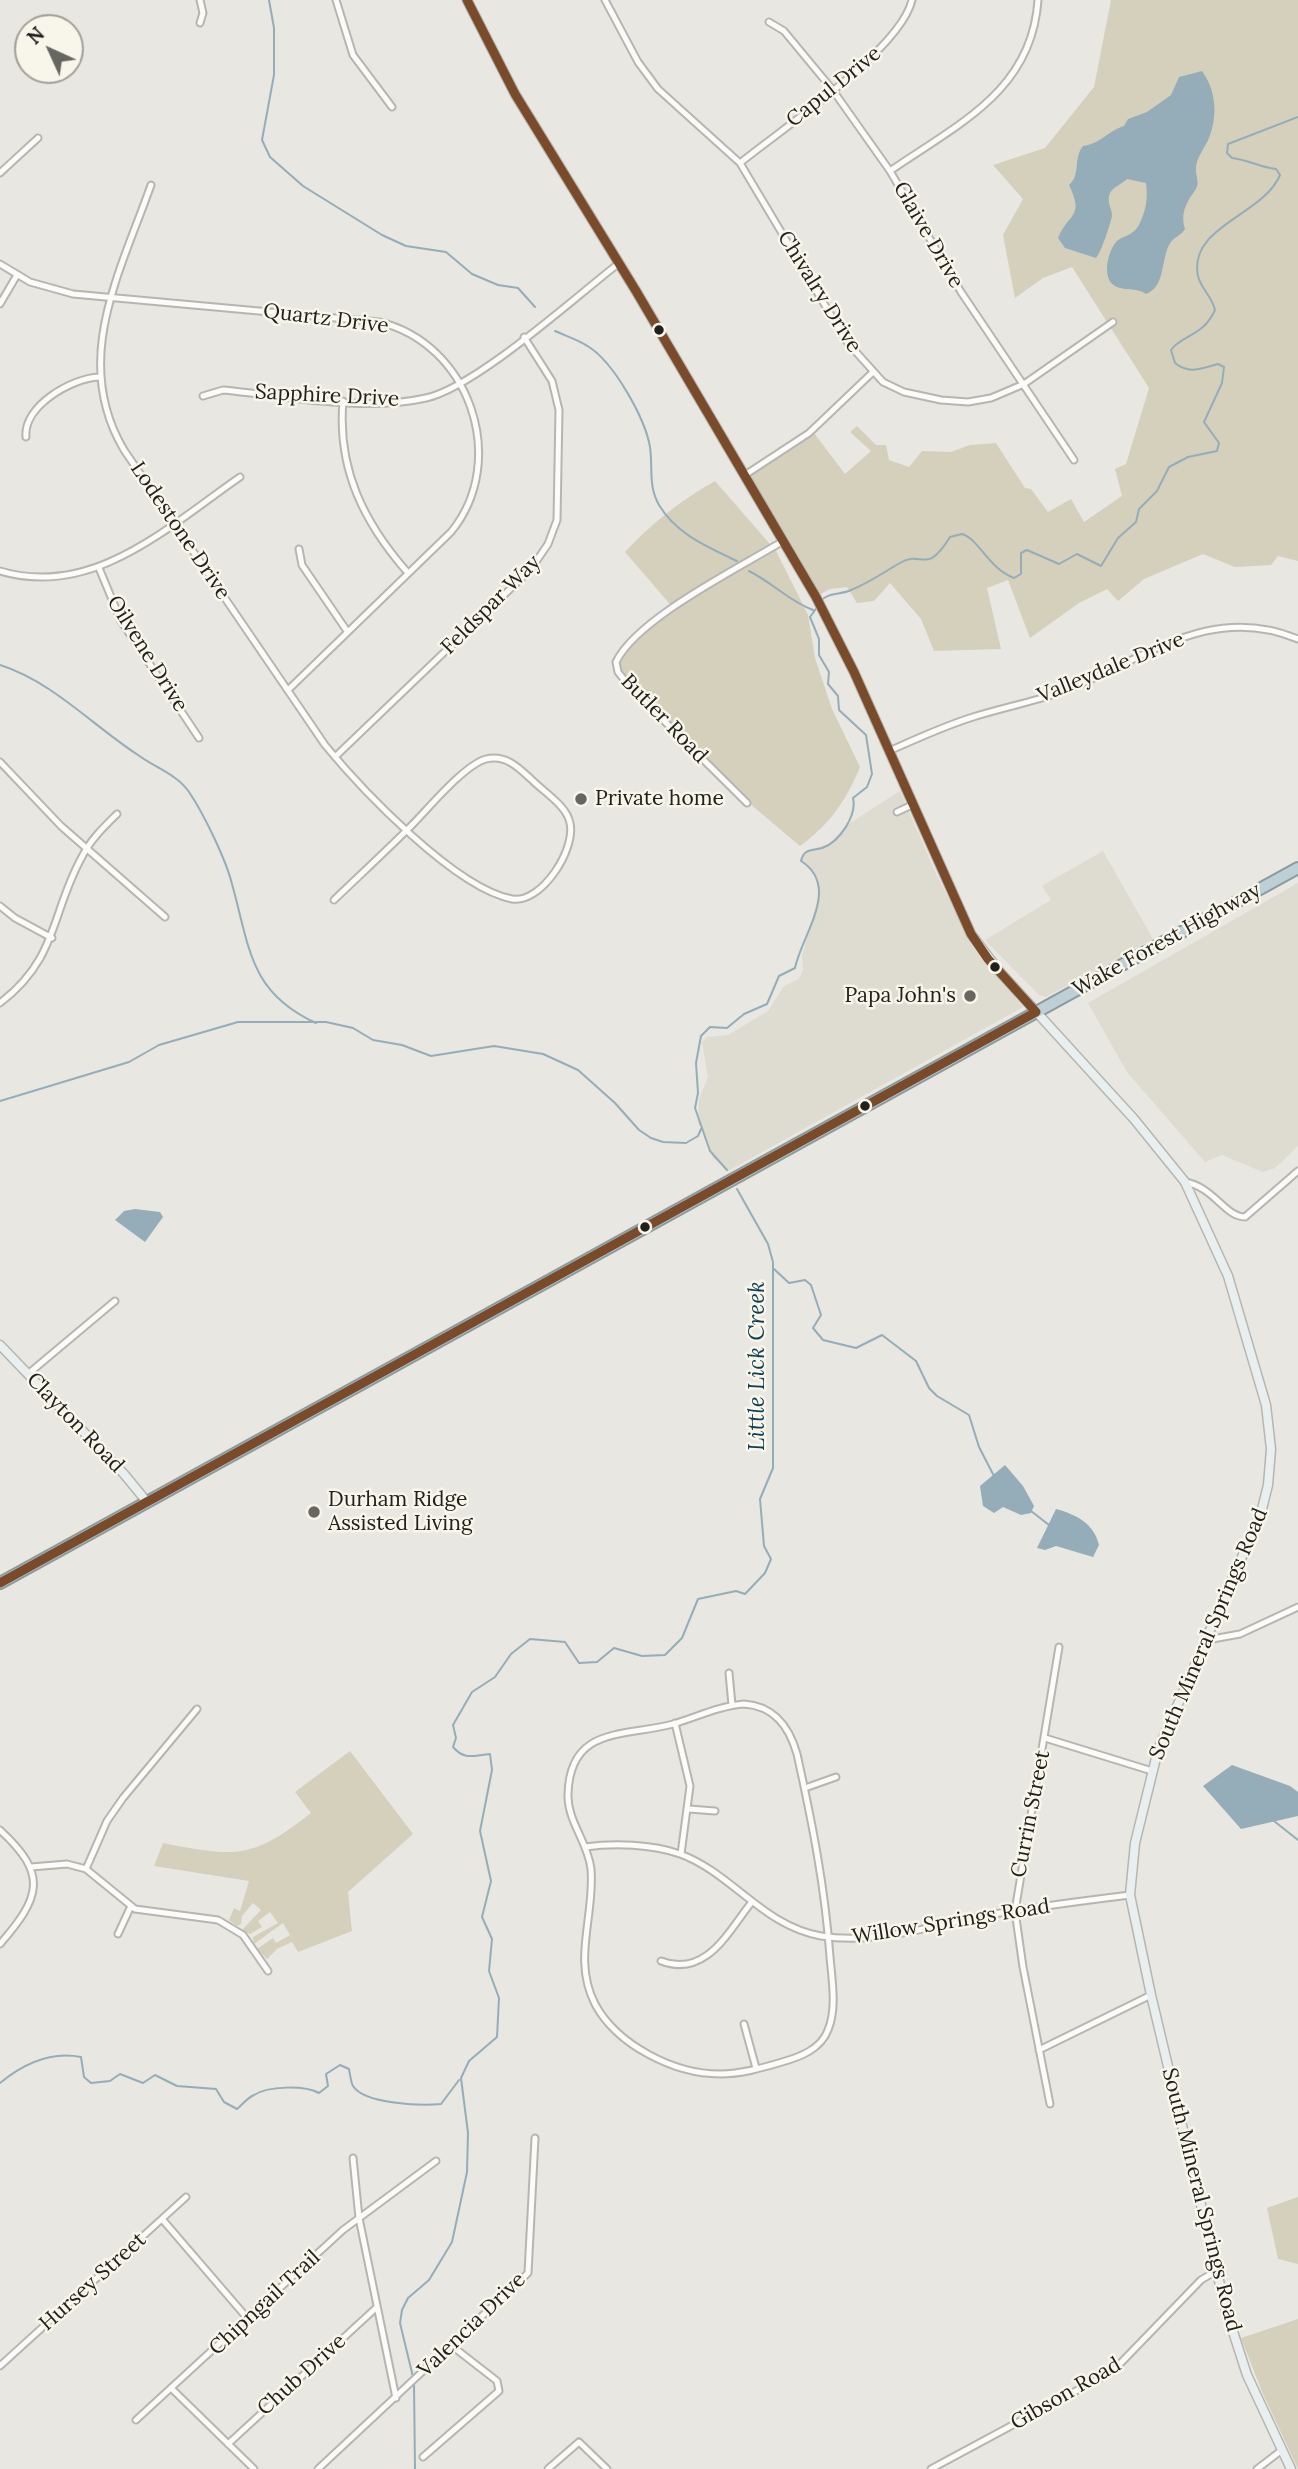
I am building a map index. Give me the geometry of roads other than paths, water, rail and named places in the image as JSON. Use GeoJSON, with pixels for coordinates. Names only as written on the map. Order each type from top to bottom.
{"type":"FeatureCollection","features":[{"type":"Feature","properties":{"kind":"highway","name":"Wake Forest Highway"},"geometry":{"type":"LineString","coordinates":[[0,1583],[1298,868]]}},
{"type":"Feature","properties":{"kind":"street"},"geometry":{"type":"LineString","coordinates":[[200,0],[203,13],[200,23]]}},
{"type":"Feature","properties":{"kind":"street"},"geometry":{"type":"LineString","coordinates":[[336,0],[353,55],[392,107]]}},
{"type":"Feature","properties":{"kind":"street","name":"South Mineral Springs Road"},"geometry":{"type":"LineString","coordinates":[[467,0],[514,94],[816,597],[975,942],[1134,1119],[1185,1182],[1210,1232],[1241,1313],[1266,1405],[1271,1449],[1268,1485],[1261,1513],[1163,1739],[1152,1771],[1135,1843],[1130,1895],[1216,2271],[1247,2375],[1292,2469]]}},
{"type":"Feature","properties":{"kind":"street","name":"Chivalry Drive"},"geometry":{"type":"LineString","coordinates":[[605,0],[638,62],[658,89],[740,163],[847,342],[873,372],[904,392],[961,403],[1009,393],[1112,322]]}},
{"type":"Feature","properties":{"kind":"street","name":"Capul Drive"},"geometry":{"type":"LineString","coordinates":[[740,163],[892,38],[908,14],[912,0]]}},
{"type":"Feature","properties":{"kind":"street"},"geometry":{"type":"LineString","coordinates":[[890,170],[973,114],[1005,86],[1031,44],[1038,0]]}},
{"type":"Feature","properties":{"kind":"street","name":"Glaive Drive"},"geometry":{"type":"LineString","coordinates":[[769,22],[784,32],[832,89],[890,170],[956,283],[1074,460]]}},
{"type":"Feature","properties":{"kind":"street"},"geometry":{"type":"LineString","coordinates":[[0,173],[38,138]]}},
{"type":"Feature","properties":{"kind":"street","name":"Lodestone Drive"},"geometry":{"type":"LineString","coordinates":[[151,185],[102,327],[99,377],[102,398],[115,434],[173,523],[335,757],[407,830],[440,859],[504,897],[530,897],[545,886],[566,852],[571,837],[568,817],[558,804],[516,766],[494,758],[480,761],[470,769],[407,830],[334,900]]}},
{"type":"Feature","properties":{"kind":"street","name":"Quartz Drive"},"geometry":{"type":"LineString","coordinates":[[0,264],[17,275],[62,292],[391,325],[409,331],[433,348],[460,384],[477,427],[477,473],[472,499],[451,532],[288,690]]}},
{"type":"Feature","properties":{"kind":"street","name":"Sapphire Drive"},"geometry":{"type":"LineString","coordinates":[[203,396],[223,390],[343,401],[409,401],[427,398],[460,384],[618,264]]}},
{"type":"Feature","properties":{"kind":"street"},"geometry":{"type":"LineString","coordinates":[[0,304],[17,275]]}},
{"type":"Feature","properties":{"kind":"street","name":"Feldspar Way"},"geometry":{"type":"LineString","coordinates":[[335,757],[531,569],[548,544],[559,509],[559,410],[552,382],[524,337]]}},
{"type":"Feature","properties":{"kind":"street"},"geometry":{"type":"LineString","coordinates":[[745,475],[810,433],[873,372]]}},
{"type":"Feature","properties":{"kind":"street"},"geometry":{"type":"LineString","coordinates":[[26,436],[26,429],[32,417],[50,397],[76,380],[99,377]]}},
{"type":"Feature","properties":{"kind":"street"},"geometry":{"type":"LineString","coordinates":[[343,401],[342,448],[353,490],[369,519],[408,573]]}},
{"type":"Feature","properties":{"kind":"street"},"geometry":{"type":"LineString","coordinates":[[0,571],[58,578],[99,568],[134,550],[240,477]]}},
{"type":"Feature","properties":{"kind":"street","name":"Butler Road"},"geometry":{"type":"LineString","coordinates":[[747,803],[629,686],[618,672],[616,662],[628,646],[665,614],[784,540]]}},
{"type":"Feature","properties":{"kind":"street"},"geometry":{"type":"LineString","coordinates":[[299,549],[302,565],[347,631]]}},
{"type":"Feature","properties":{"kind":"street","name":"Oilvene Drive"},"geometry":{"type":"LineString","coordinates":[[99,568],[121,621],[199,738]]}},
{"type":"Feature","properties":{"kind":"street","name":"Valleydale Drive"},"geometry":{"type":"LineString","coordinates":[[888,751],[950,724],[1064,691],[1152,648],[1186,635],[1249,628],[1277,631],[1298,639]]}},
{"type":"Feature","properties":{"kind":"street"},"geometry":{"type":"LineString","coordinates":[[0,762],[61,826],[166,917]]}},
{"type":"Feature","properties":{"kind":"street"},"geometry":{"type":"LineString","coordinates":[[897,812],[912,805]]}},
{"type":"Feature","properties":{"kind":"street"},"geometry":{"type":"LineString","coordinates":[[0,1003],[27,978],[52,938],[77,866],[88,847],[117,814]]}},
{"type":"Feature","properties":{"kind":"street"},"geometry":{"type":"LineString","coordinates":[[0,906],[15,918],[52,938]]}},
{"type":"Feature","properties":{"kind":"street"},"geometry":{"type":"LineString","coordinates":[[1185,1182],[1206,1188],[1230,1212],[1245,1217],[1298,1171]]}},
{"type":"Feature","properties":{"kind":"street"},"geometry":{"type":"LineString","coordinates":[[27,1374],[115,1301]]}},
{"type":"Feature","properties":{"kind":"street","name":"Clayton Road"},"geometry":{"type":"LineString","coordinates":[[0,1345],[126,1475],[147,1502]]}},
{"type":"Feature","properties":{"kind":"street"},"geometry":{"type":"LineString","coordinates":[[1208,1640],[1240,1634],[1298,1607]]}},
{"type":"Feature","properties":{"kind":"street","name":"Currin Street"},"geometry":{"type":"LineString","coordinates":[[1050,2104],[1015,1911],[1020,1865],[1045,1738],[1059,1647]]}},
{"type":"Feature","properties":{"kind":"street"},"geometry":{"type":"LineString","coordinates":[[729,1673],[732,1705]]}},
{"type":"Feature","properties":{"kind":"street"},"geometry":{"type":"LineString","coordinates":[[732,1705],[755,1705],[779,1719],[795,1746],[824,1878],[833,1989],[828,2033],[818,2044],[801,2055],[756,2068],[713,2073],[671,2062],[632,2044],[602,2015],[589,1990],[583,1964],[591,1871],[585,1847],[568,1806],[571,1771],[579,1757],[594,1742],[610,1734],[674,1723],[732,1705]]}},
{"type":"Feature","properties":{"kind":"street"},"geometry":{"type":"LineString","coordinates":[[86,1869],[107,1821],[122,1798],[197,1709]]}},
{"type":"Feature","properties":{"kind":"street"},"geometry":{"type":"LineString","coordinates":[[674,1723],[688,1770],[689,1809],[681,1854]]}},
{"type":"Feature","properties":{"kind":"street"},"geometry":{"type":"LineString","coordinates":[[1045,1738],[1152,1771]]}},
{"type":"Feature","properties":{"kind":"street"},"geometry":{"type":"LineString","coordinates":[[805,1788],[836,1777]]}},
{"type":"Feature","properties":{"kind":"street"},"geometry":{"type":"LineString","coordinates":[[689,1809],[715,1811]]}},
{"type":"Feature","properties":{"kind":"street"},"geometry":{"type":"LineString","coordinates":[[0,1830],[23,1851],[34,1881],[26,1913],[0,1944]]}},
{"type":"Feature","properties":{"kind":"street","name":"Willow Springs Road"},"geometry":{"type":"LineString","coordinates":[[585,1847],[620,1846],[681,1854],[789,1926],[829,1937],[875,1937],[1015,1911],[1130,1895]]}},
{"type":"Feature","properties":{"kind":"street"},"geometry":{"type":"LineString","coordinates":[[31,1867],[66,1864],[86,1869],[131,1906],[159,1913],[218,1920],[243,1935],[268,1971]]}},
{"type":"Feature","properties":{"kind":"street"},"geometry":{"type":"LineString","coordinates":[[662,1961],[684,1965],[707,1957],[751,1903]]}},
{"type":"Feature","properties":{"kind":"street"},"geometry":{"type":"LineString","coordinates":[[118,1934],[131,1906]]}},
{"type":"Feature","properties":{"kind":"street"},"geometry":{"type":"LineString","coordinates":[[1039,2050],[1151,1995]]}},
{"type":"Feature","properties":{"kind":"street"},"geometry":{"type":"LineString","coordinates":[[744,2024],[756,2068]]}},
{"type":"Feature","properties":{"kind":"street","name":"Valencia Drive"},"geometry":{"type":"LineString","coordinates":[[318,2469],[528,2273],[535,2138]]}},
{"type":"Feature","properties":{"kind":"street"},"geometry":{"type":"LineString","coordinates":[[353,2158],[359,2218],[396,2398]]}},
{"type":"Feature","properties":{"kind":"street","name":"Chipngail Trail"},"geometry":{"type":"LineString","coordinates":[[136,2420],[359,2218],[436,2161]]}},
{"type":"Feature","properties":{"kind":"street","name":"Hursey Street"},"geometry":{"type":"LineString","coordinates":[[0,2366],[186,2197]]}},
{"type":"Feature","properties":{"kind":"street"},"geometry":{"type":"LineString","coordinates":[[162,2219],[248,2319]]}},
{"type":"Feature","properties":{"kind":"street","name":"Gibson Road"},"geometry":{"type":"LineString","coordinates":[[931,2469],[1113,2371],[1201,2280],[1216,2271]]}},
{"type":"Feature","properties":{"kind":"street","name":"Chub Drive"},"geometry":{"type":"LineString","coordinates":[[228,2444],[377,2308]]}},
{"type":"Feature","properties":{"kind":"street"},"geometry":{"type":"LineString","coordinates":[[424,2457],[499,2391],[497,2381],[452,2346]]}},
{"type":"Feature","properties":{"kind":"street"},"geometry":{"type":"LineString","coordinates":[[171,2388],[254,2469]]}},
{"type":"Feature","properties":{"kind":"street"},"geometry":{"type":"LineString","coordinates":[[548,2469],[579,2442],[607,2469]]}},
{"type":"Feature","properties":{"kind":"street"},"geometry":{"type":"LineString","coordinates":[[1257,2469],[1282,2449]]}},
{"type":"Feature","properties":{"kind":"water"},"geometry":{"type":"Polygon","coordinates":[[[1202,71],[1213,94],[1214,120],[1197,163],[1197,186],[1185,208],[1185,229],[1169,245],[1160,280],[1152,291],[1146,294],[1115,286],[1108,277],[1109,257],[1117,241],[1139,225],[1146,205],[1146,183],[1127,179],[1111,191],[1109,200],[1112,216],[1096,258],[1065,248],[1058,238],[1075,210],[1074,196],[1069,185],[1075,176],[1080,151],[1083,146],[1094,143],[1124,126],[1128,119],[1147,112],[1171,95],[1179,77],[1202,71]]]}},
{"type":"Feature","properties":{"kind":"water"},"geometry":{"type":"Polygon","coordinates":[[[135,1209],[160,1212],[163,1217],[145,1242],[115,1220],[124,1211],[135,1209]]]}},
{"type":"Feature","properties":{"kind":"water"},"geometry":{"type":"Polygon","coordinates":[[[1005,1465],[1023,1486],[1034,1506],[1031,1513],[1021,1515],[1003,1507],[994,1513],[983,1506],[980,1486],[1005,1465]]]}},
{"type":"Feature","properties":{"kind":"water"},"geometry":{"type":"Polygon","coordinates":[[[1056,1509],[1077,1517],[1093,1531],[1099,1545],[1093,1557],[1056,1546],[1045,1550],[1037,1548],[1056,1509]]]}},
{"type":"Feature","properties":{"kind":"water"},"geometry":{"type":"Polygon","coordinates":[[[1232,1765],[1290,1786],[1298,1792],[1298,1816],[1241,1829],[1203,1786],[1232,1765]]]}},
{"type":"Feature","properties":{"kind":"waterway"},"geometry":{"type":"LineString","coordinates":[[269,0],[274,28],[274,75],[262,140],[270,157],[303,186],[382,235],[406,246],[446,252],[472,274],[498,285],[518,288],[535,307]]}},
{"type":"Feature","properties":{"kind":"waterway","name":"Little Lick Creek"},"geometry":{"type":"LineString","coordinates":[[821,601],[827,596],[858,587],[900,563],[929,559],[942,549],[950,537],[962,534],[974,542],[1005,574],[1014,578],[1021,574],[1021,553],[1027,550],[1059,564],[1077,554],[1101,566],[1118,538],[1136,522],[1139,509],[1157,491],[1169,467],[1188,457],[1217,451],[1219,443],[1204,422],[1222,383],[1224,367],[1218,364],[1196,370],[1186,369],[1175,363],[1171,350],[1204,326],[1215,310],[1198,276],[1198,259],[1204,245],[1215,233],[1259,201],[1280,175],[1276,169],[1232,158],[1227,153],[1228,144],[1298,117]]}},
{"type":"Feature","properties":{"kind":"waterway"},"geometry":{"type":"LineString","coordinates":[[555,331],[581,342],[599,355],[627,392],[647,435],[653,491],[666,515],[694,539],[737,561]]}},
{"type":"Feature","properties":{"kind":"waterway"},"geometry":{"type":"LineString","coordinates":[[749,571],[813,610]]}},
{"type":"Feature","properties":{"kind":"waterway","name":"Little Lick Creek"},"geometry":{"type":"LineString","coordinates":[[727,1170],[710,1151],[695,1108],[698,1093],[696,1063],[701,1036],[710,1027],[727,1028],[744,1014],[767,1004],[779,976],[795,968],[819,898],[818,884],[813,872],[801,861],[802,857],[809,851],[829,845],[841,834],[850,820],[853,798],[867,787],[872,774],[866,735],[839,710],[838,696],[828,684],[829,672],[819,655],[819,639],[810,617],[818,606]]}},
{"type":"Feature","properties":{"kind":"waterway"},"geometry":{"type":"LineString","coordinates":[[0,665],[55,693],[184,786],[201,812],[225,863],[256,966],[277,997],[294,1011],[316,1023]]}},
{"type":"Feature","properties":{"kind":"waterway"},"geometry":{"type":"LineString","coordinates":[[0,1101],[129,1062],[159,1045],[238,1022],[326,1022],[353,1028],[373,1040],[402,1045],[431,1056],[494,1046],[543,1054],[578,1070],[615,1103],[639,1130],[651,1138],[663,1142],[686,1143],[698,1136],[701,1129]]}},
{"type":"Feature","properties":{"kind":"waterway","name":"Little Lick Creek"},"geometry":{"type":"LineString","coordinates":[[413,2377],[400,2323],[402,2310],[408,2298],[429,2280],[452,2242],[467,2172],[468,2133],[461,2078],[469,2061],[497,2037],[499,1998],[489,1971],[492,1939],[482,1917],[491,1881],[480,1831],[492,1770],[490,1754],[470,1756],[457,1751],[453,1747],[456,1738],[453,1725],[472,1692],[495,1677],[511,1654],[530,1639],[565,1642],[579,1663],[597,1662],[614,1648],[642,1656],[665,1655],[682,1638],[698,1599],[736,1591],[745,1594],[765,1573],[771,1559],[764,1546],[760,1499],[773,1468],[773,1262],[768,1244],[737,1189]]}},
{"type":"Feature","properties":{"kind":"waterway"},"geometry":{"type":"LineString","coordinates":[[774,1269],[789,1283],[805,1280],[811,1285],[821,1315],[813,1328],[823,1340],[856,1348],[882,1335],[916,1361],[929,1388],[937,1396],[969,1415],[979,1447],[994,1476]]}},
{"type":"Feature","properties":{"kind":"waterway"},"geometry":{"type":"LineString","coordinates":[[1031,1511],[1049,1525]]}},
{"type":"Feature","properties":{"kind":"waterway"},"geometry":{"type":"LineString","coordinates":[[1274,1821],[1298,1840]]}},
{"type":"Feature","properties":{"kind":"waterway"},"geometry":{"type":"LineString","coordinates":[[0,2083],[18,2070],[38,2061],[59,2056],[81,2057],[84,2077],[91,2083],[110,2081],[120,2074],[143,2083],[155,2075],[177,2086],[216,2089],[224,2102],[237,2109],[251,2096],[277,2088],[296,2088],[319,2093],[328,2086],[326,2074],[340,2065],[349,2069],[352,2085],[359,2092],[394,2102],[441,2104],[459,2080]]}},
{"type":"Feature","properties":{"kind":"waterway","name":"Little Lick Creek"},"geometry":{"type":"LineString","coordinates":[[414,2383],[415,2469]]}},
{"type":"Feature","properties":{"kind":"place","name":"Private home"},"geometry":{"type":"Point","coordinates":[581,799]}},
{"type":"Feature","properties":{"kind":"place","name":"Papa John's"},"geometry":{"type":"Point","coordinates":[970,996]}},
{"type":"Feature","properties":{"kind":"place","name":"Durham Ridge Assisted Living"},"geometry":{"type":"Point","coordinates":[314,1512]}}]}
